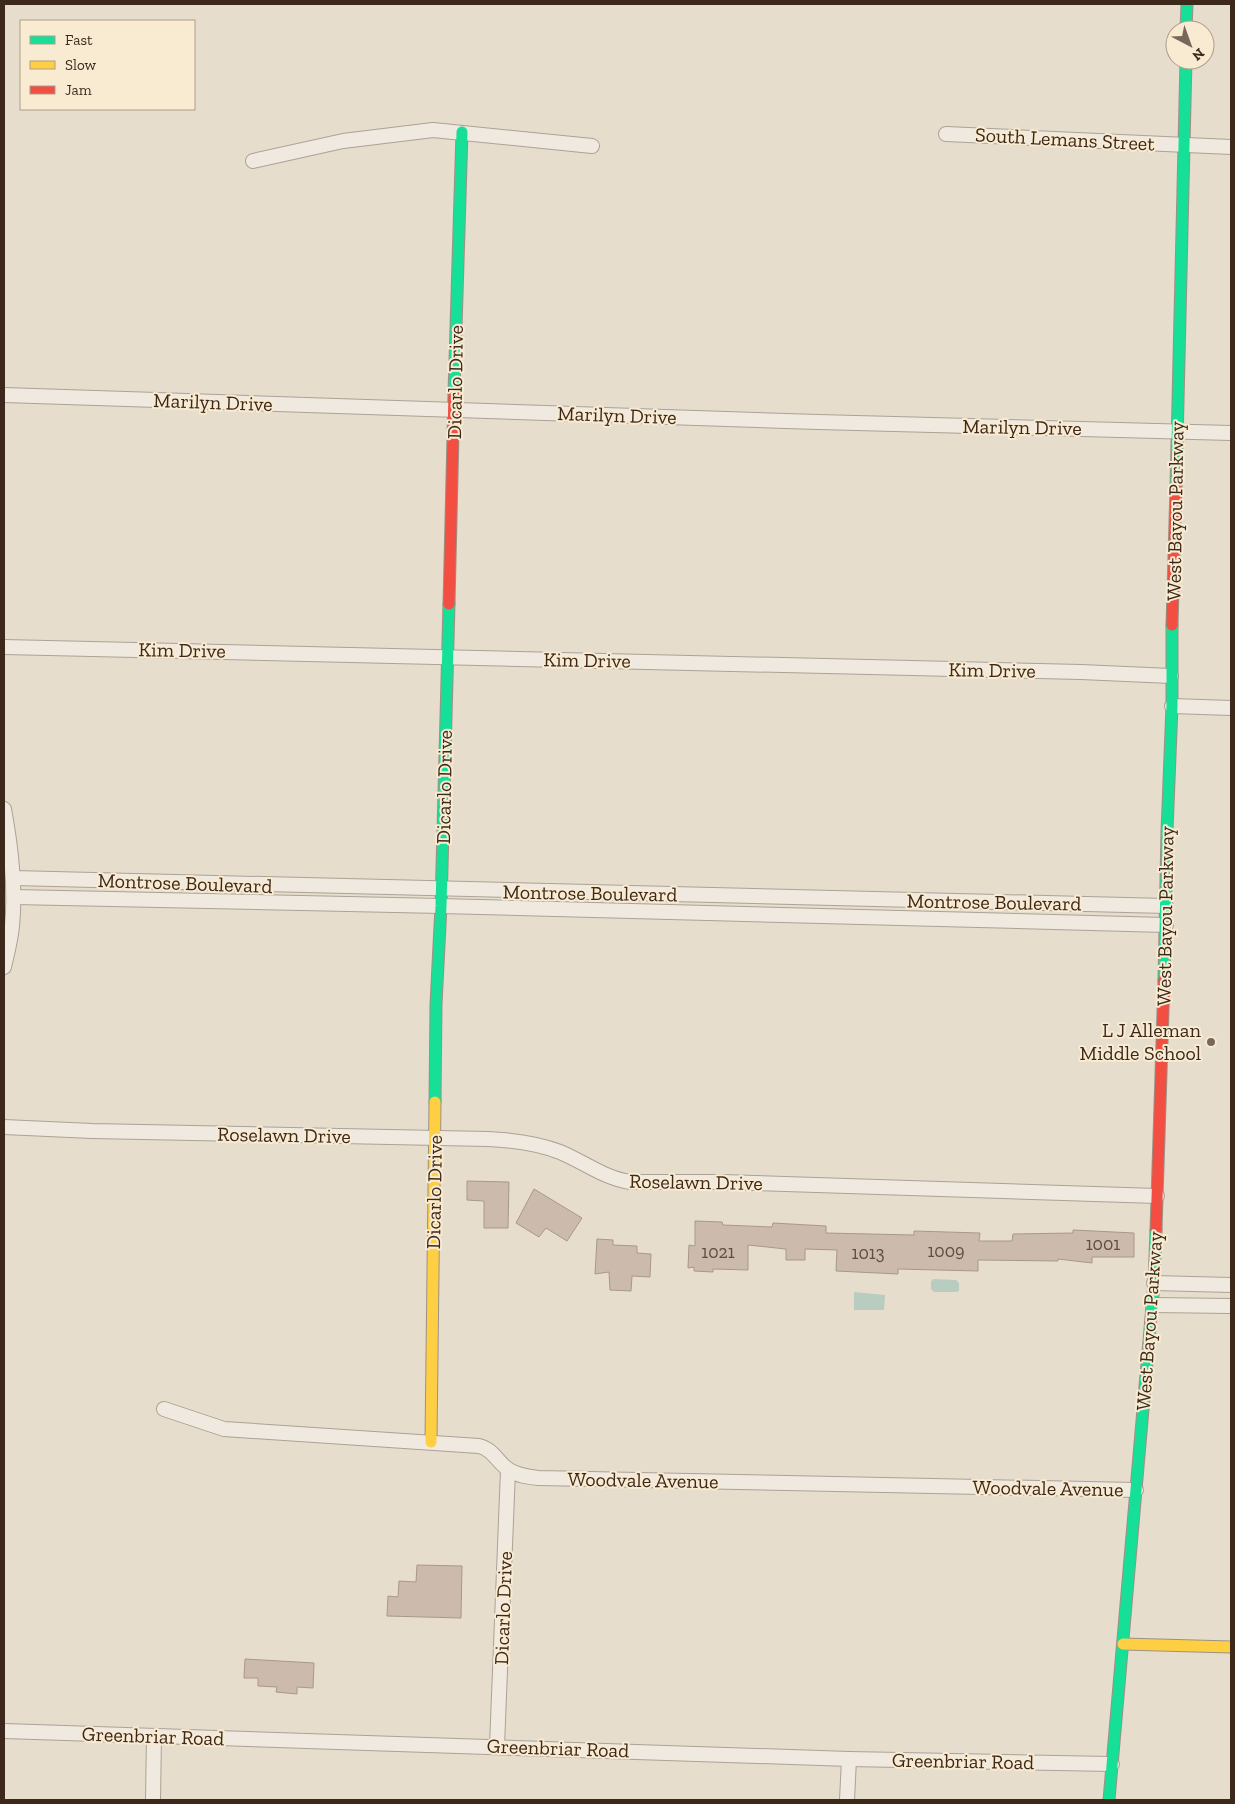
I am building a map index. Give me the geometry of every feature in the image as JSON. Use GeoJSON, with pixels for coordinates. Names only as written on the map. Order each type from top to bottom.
{"type":"FeatureCollection","features":[{"type":"Feature","properties":{"kind":"street"},"geometry":{"type":"LineString","coordinates":[[1186,20],[1187,4]]}},
{"type":"Feature","properties":{"kind":"street","name":"West Bayou Parkway"},"geometry":{"type":"LineString","coordinates":[[1109,1800],[1154,1283],[1172,706],[1171,676],[1186,70]]}},
{"type":"Feature","properties":{"kind":"street"},"geometry":{"type":"LineString","coordinates":[[253,161],[353,140],[433,130],[592,146]]}},
{"type":"Feature","properties":{"kind":"street","name":"Dicarlo Drive"},"geometry":{"type":"LineString","coordinates":[[431,1442],[436,1138],[436,1004],[442,890],[462,132]]}},
{"type":"Feature","properties":{"kind":"street","name":"South Lemans Street"},"geometry":{"type":"LineString","coordinates":[[946,134],[1231,147]]}},
{"type":"Feature","properties":{"kind":"street","name":"Marilyn Drive"},"geometry":{"type":"LineString","coordinates":[[4,395],[808,422],[1231,432]]}},
{"type":"Feature","properties":{"kind":"street","name":"Kim Drive"},"geometry":{"type":"LineString","coordinates":[[4,647],[1081,672],[1171,676]]}},
{"type":"Feature","properties":{"kind":"street"},"geometry":{"type":"LineString","coordinates":[[1172,706],[1231,708]]}},
{"type":"Feature","properties":{"kind":"street"},"geometry":{"type":"LineString","coordinates":[[4,809],[14,897],[12,928],[4,968]]}},
{"type":"Feature","properties":{"kind":"street","name":"Montrose Boulevard"},"geometry":{"type":"LineString","coordinates":[[13,878],[442,890],[1166,906]]}},
{"type":"Feature","properties":{"kind":"street","name":"Montrose Boulevard"},"geometry":{"type":"LineString","coordinates":[[14,897],[1166,925]]}},
{"type":"Feature","properties":{"kind":"street","name":"Roselawn Drive"},"geometry":{"type":"LineString","coordinates":[[4,1127],[92,1131],[495,1139],[536,1145],[560,1152],[601,1173],[621,1181],[630,1182],[722,1182],[1157,1196]]}},
{"type":"Feature","properties":{"kind":"street"},"geometry":{"type":"LineString","coordinates":[[1154,1283],[1231,1285]]}},
{"type":"Feature","properties":{"kind":"street"},"geometry":{"type":"LineString","coordinates":[[1153,1305],[1231,1306]]}},
{"type":"Feature","properties":{"kind":"street","name":"Woodvale Avenue"},"geometry":{"type":"LineString","coordinates":[[164,1409],[224,1429],[484,1447],[508,1470],[520,1476],[540,1478],[1136,1490]]}},
{"type":"Feature","properties":{"kind":"street","name":"Dicarlo Drive"},"geometry":{"type":"LineString","coordinates":[[497,1746],[508,1470]]}},
{"type":"Feature","properties":{"kind":"street"},"geometry":{"type":"LineString","coordinates":[[1122,1644],[1231,1647]]}},
{"type":"Feature","properties":{"kind":"street","name":"Greenbriar Road"},"geometry":{"type":"LineString","coordinates":[[4,1731],[849,1759],[1112,1764]]}},
{"type":"Feature","properties":{"kind":"street"},"geometry":{"type":"LineString","coordinates":[[153,1800],[154,1736]]}},
{"type":"Feature","properties":{"kind":"street"},"geometry":{"type":"LineString","coordinates":[[847,1800],[849,1759]]}},
{"type":"Feature","properties":{"kind":"shaded area"},"geometry":{"type":"Polygon","coordinates":[[[933,1279],[956,1280],[959,1283],[959,1291],[934,1292],[931,1289],[933,1279]]]}},
{"type":"Feature","properties":{"kind":"shaded area"},"geometry":{"type":"Polygon","coordinates":[[[854,1292],[885,1295],[884,1310],[854,1310],[854,1292]]]}},
{"type":"Feature","properties":{"kind":"building"},"geometry":{"type":"Polygon","coordinates":[[[467,1181],[509,1182],[508,1228],[484,1228],[484,1201],[467,1200],[467,1181]]]}},
{"type":"Feature","properties":{"kind":"building"},"geometry":{"type":"Polygon","coordinates":[[[534,1189],[582,1218],[567,1241],[546,1228],[539,1237],[516,1223],[534,1189]]]}},
{"type":"Feature","properties":{"kind":"building"},"geometry":{"type":"Polygon","coordinates":[[[695,1221],[722,1222],[723,1225],[772,1227],[773,1223],[826,1226],[826,1233],[914,1235],[914,1231],[980,1233],[979,1241],[1012,1241],[1013,1234],[1073,1233],[1073,1230],[1134,1233],[1134,1257],[1092,1257],[1092,1263],[1058,1259],[1058,1261],[978,1260],[978,1271],[898,1269],[898,1274],[836,1271],[837,1250],[805,1249],[805,1260],[786,1260],[786,1249],[748,1245],[748,1270],[713,1269],[713,1272],[694,1271],[694,1267],[688,1268],[689,1245],[695,1246],[695,1221]]]}},
{"type":"Feature","properties":{"kind":"building"},"geometry":{"type":"Polygon","coordinates":[[[597,1239],[613,1240],[613,1245],[637,1246],[637,1253],[651,1254],[650,1277],[632,1276],[631,1291],[610,1290],[609,1272],[595,1274],[597,1239]]]}},
{"type":"Feature","properties":{"kind":"building"},"geometry":{"type":"Polygon","coordinates":[[[417,1565],[462,1566],[461,1618],[387,1616],[388,1596],[398,1597],[399,1581],[416,1582],[417,1565]]]}},
{"type":"Feature","properties":{"kind":"building"},"geometry":{"type":"Polygon","coordinates":[[[245,1659],[314,1663],[313,1688],[297,1687],[297,1694],[276,1692],[277,1687],[258,1686],[258,1678],[244,1678],[245,1659]]]}},
{"type":"Feature","properties":{"kind":"traffic: fast"},"geometry":{"type":"LineString","coordinates":[[1186,20],[1187,4]]}},
{"type":"Feature","properties":{"kind":"traffic: fast"},"geometry":{"type":"LineString","coordinates":[[1176,487],[1186,70]]}},
{"type":"Feature","properties":{"kind":"traffic: fast"},"geometry":{"type":"LineString","coordinates":[[454,393],[462,132]]}},
{"type":"Feature","properties":{"kind":"traffic: fast"},"geometry":{"type":"LineString","coordinates":[[435,1102],[436,1004],[441,906],[449,604]]}},
{"type":"Feature","properties":{"kind":"traffic: fast"},"geometry":{"type":"LineString","coordinates":[[1164,980],[1172,706],[1172,625]]}},
{"type":"Feature","properties":{"kind":"traffic: fast"},"geometry":{"type":"LineString","coordinates":[[1109,1800],[1154,1283],[1156,1230]]}},
{"type":"Feature","properties":{"kind":"traffic: slow"},"geometry":{"type":"LineString","coordinates":[[431,1442],[435,1102]]}},
{"type":"Feature","properties":{"kind":"traffic: slow"},"geometry":{"type":"LineString","coordinates":[[1123,1644],[1231,1647]]}},
{"type":"Feature","properties":{"kind":"traffic: jam"},"geometry":{"type":"LineString","coordinates":[[449,604],[454,393]]}},
{"type":"Feature","properties":{"kind":"traffic: jam"},"geometry":{"type":"LineString","coordinates":[[1172,625],[1176,487]]}},
{"type":"Feature","properties":{"kind":"traffic: jam"},"geometry":{"type":"LineString","coordinates":[[1156,1230],[1164,980]]}},
{"type":"Feature","properties":{"kind":"place","name":"L J Alleman Middle School"},"geometry":{"type":"Point","coordinates":[1211,1042]}}]}
